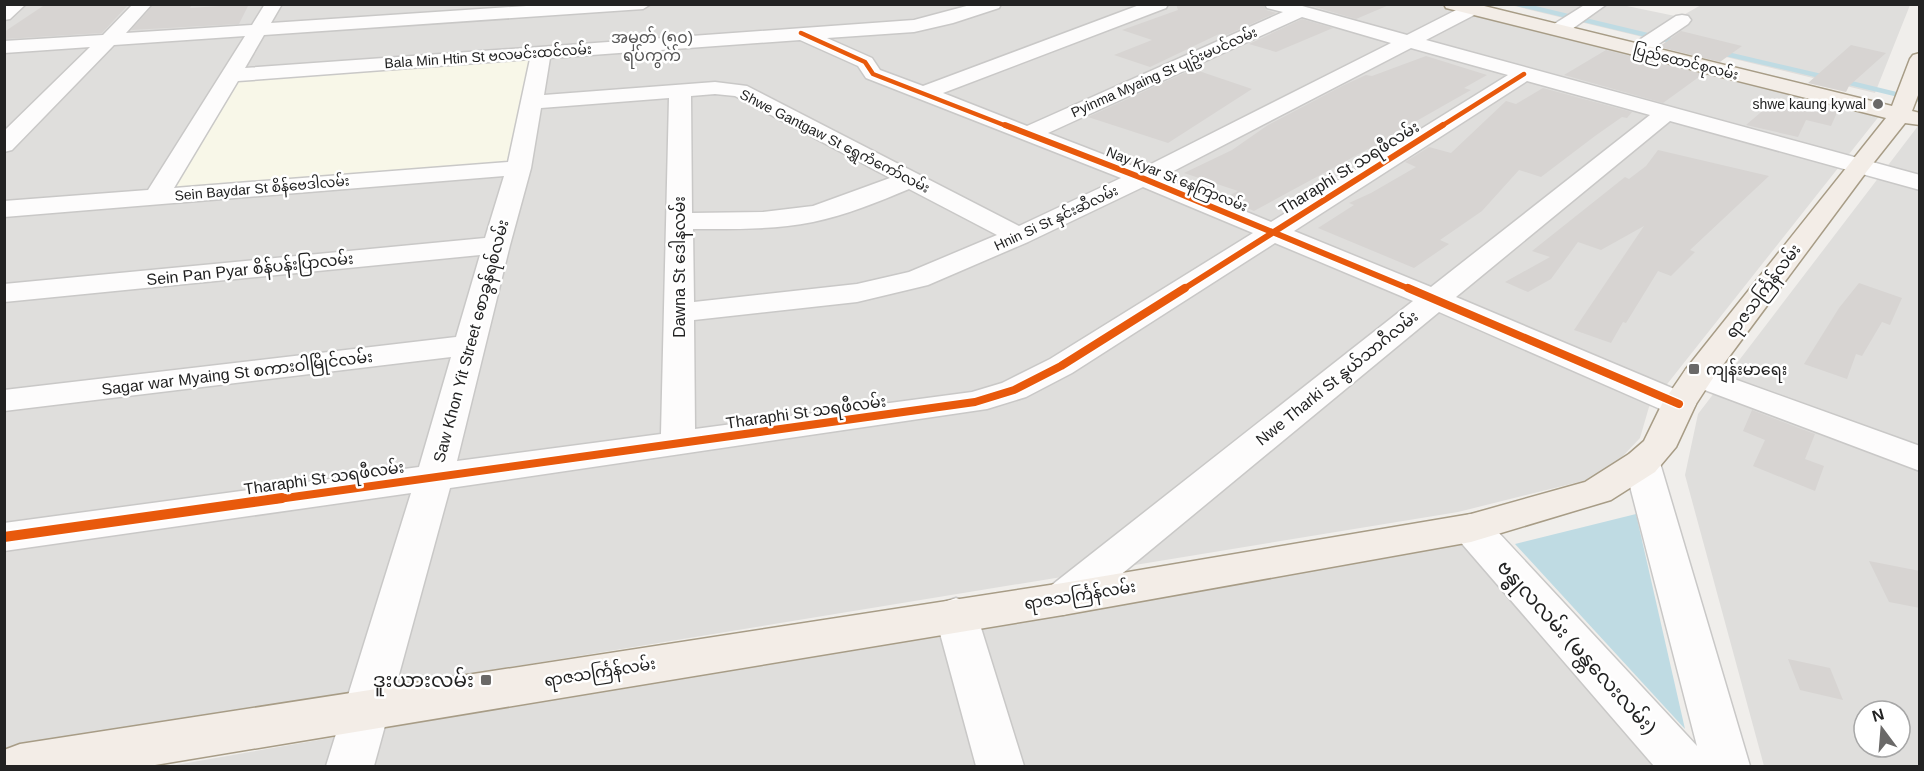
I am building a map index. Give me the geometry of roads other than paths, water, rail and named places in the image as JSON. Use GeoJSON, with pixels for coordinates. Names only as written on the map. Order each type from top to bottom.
{"type":"FeatureCollection","features":[{"type":"Feature","properties":{"kind":"main road","name":"ပြည်ထောင်စုလမ်း"},"geometry":{"type":"LineString","coordinates":[[1462,7],[1910,117]]}},
{"type":"Feature","properties":{"kind":"main road","name":"ရာဇသင်္ကြန်လမ်း"},"geometry":{"type":"LineString","coordinates":[[20,766],[1063,599],[1471,528],[1598,491],[1642,463],[1658,447],[1688,390],[1858,166],[1910,117],[1920,59]]}},
{"type":"Feature","properties":{"kind":"street"},"geometry":{"type":"LineString","coordinates":[[4,15],[18,4]]}},
{"type":"Feature","properties":{"kind":"street"},"geometry":{"type":"LineString","coordinates":[[4,145],[144,4]]}},
{"type":"Feature","properties":{"kind":"street"},"geometry":{"type":"LineString","coordinates":[[158,196],[274,4]]}},
{"type":"Feature","properties":{"kind":"street","name":"Bala Min Htin St ဗလမင်းထင်လမ်း"},"geometry":{"type":"LineString","coordinates":[[231,75],[914,26],[947,20],[993,4]]}},
{"type":"Feature","properties":{"kind":"street"},"geometry":{"type":"LineString","coordinates":[[922,94],[1160,4]]}},
{"type":"Feature","properties":{"kind":"street"},"geometry":{"type":"LineString","coordinates":[[1273,4],[1920,183]]}},
{"type":"Feature","properties":{"kind":"street"},"geometry":{"type":"LineString","coordinates":[[1557,30],[1599,4]]}},
{"type":"Feature","properties":{"kind":"street"},"geometry":{"type":"LineString","coordinates":[[4,47],[257,30],[407,12],[642,5],[652,44]]}},
{"type":"Feature","properties":{"kind":"street","name":"Hnin Si St နှင်းဆီလမ်း"},"geometry":{"type":"LineString","coordinates":[[678,313],[857,293],[918,279],[1018,236],[1142,178],[1406,41],[1462,7]]}},
{"type":"Feature","properties":{"kind":"street","name":"Pyinma Myaing St ပျဥ်းမပင်လမ်း"},"geometry":{"type":"LineString","coordinates":[[1029,133],[1299,12]]}},
{"type":"Feature","properties":{"kind":"street"},"geometry":{"type":"LineString","coordinates":[[1637,50],[1682,20]]}},
{"type":"Feature","properties":{"kind":"street","name":"Nay Kyar St နေကြာလမ်း"},"geometry":{"type":"LineString","coordinates":[[801,33],[865,62],[873,74],[1142,178],[1435,299],[1688,390],[1920,459]]}},
{"type":"Feature","properties":{"kind":"street","name":"Saw Khon Yit Street စောခွန်ရစ်လမ်း"},"geometry":{"type":"LineString","coordinates":[[350,766],[435,476],[496,245],[519,168],[541,52]]}},
{"type":"Feature","properties":{"kind":"street","name":"Tharaphi St သရဖီလမ်း"},"geometry":{"type":"LineString","coordinates":[[4,537],[975,402],[1014,390],[1061,366],[1524,74]]}},
{"type":"Feature","properties":{"kind":"street","name":"Shwe Gantgaw St ရွှေကံကော်လမ်း"},"geometry":{"type":"LineString","coordinates":[[533,102],[680,91],[740,90],[1018,236]]}},
{"type":"Feature","properties":{"kind":"street","name":"Dawna St ဒေါနလမ်း"},"geometry":{"type":"LineString","coordinates":[[678,444],[680,91]]}},
{"type":"Feature","properties":{"kind":"street","name":"Nwe Tharki St နွယ်သာဂီလမ်း"},"geometry":{"type":"LineString","coordinates":[[1063,599],[1666,113]]}},
{"type":"Feature","properties":{"kind":"street","name":"Sein Baydar St စိန်ဗေဒါလမ်း"},"geometry":{"type":"LineString","coordinates":[[4,209],[519,168]]}},
{"type":"Feature","properties":{"kind":"street"},"geometry":{"type":"LineString","coordinates":[[679,221],[749,222],[815,213],[910,179]]}},
{"type":"Feature","properties":{"kind":"street","name":"Sein Pan Pyar စိန်ပန်းပြာလမ်း"},"geometry":{"type":"LineString","coordinates":[[4,293],[496,245]]}},
{"type":"Feature","properties":{"kind":"street","name":"Sagar war Myaing St စကားဝါမြိုင်လမ်း"},"geometry":{"type":"LineString","coordinates":[[4,401],[469,345]]}},
{"type":"Feature","properties":{"kind":"street"},"geometry":{"type":"LineString","coordinates":[[1642,463],[1726,766]]}},
{"type":"Feature","properties":{"kind":"street","name":"ဗန္ဓုလလမ်း (မန္တလေးလမ်း)"},"geometry":{"type":"LineString","coordinates":[[1471,528],[1684,766]]}},
{"type":"Feature","properties":{"kind":"street"},"geometry":{"type":"LineString","coordinates":[[956,615],[1000,766]]}},
{"type":"Feature","properties":{"kind":"water"},"geometry":{"type":"Polygon","coordinates":[[[1636,514],[1685,729],[1515,544],[1636,514]]]}},
{"type":"Feature","properties":{"kind":"waterway"},"geometry":{"type":"LineString","coordinates":[[1518,4],[1676,42]]}},
{"type":"Feature","properties":{"kind":"waterway"},"geometry":{"type":"LineString","coordinates":[[1722,53],[1825,77]]}},
{"type":"Feature","properties":{"kind":"waterway"},"geometry":{"type":"LineString","coordinates":[[1842,81],[1920,100]]}},
{"type":"Feature","properties":{"kind":"place","name":"shwe kaung kywal"},"geometry":{"type":"Point","coordinates":[1878,104]}},
{"type":"Feature","properties":{"kind":"place","name":"ကျန်းမာရေး"},"geometry":{"type":"Point","coordinates":[1694,369]}},
{"type":"Feature","properties":{"kind":"place","name":"ဒူးယားလမ်း"},"geometry":{"type":"Point","coordinates":[486,680]}},
{"type":"Feature","properties":{"kind":"district","name":"အမှတ် (၅၀) ရပ်ကွက်"},"geometry":{"type":"Point","coordinates":[652,46]}}]}
